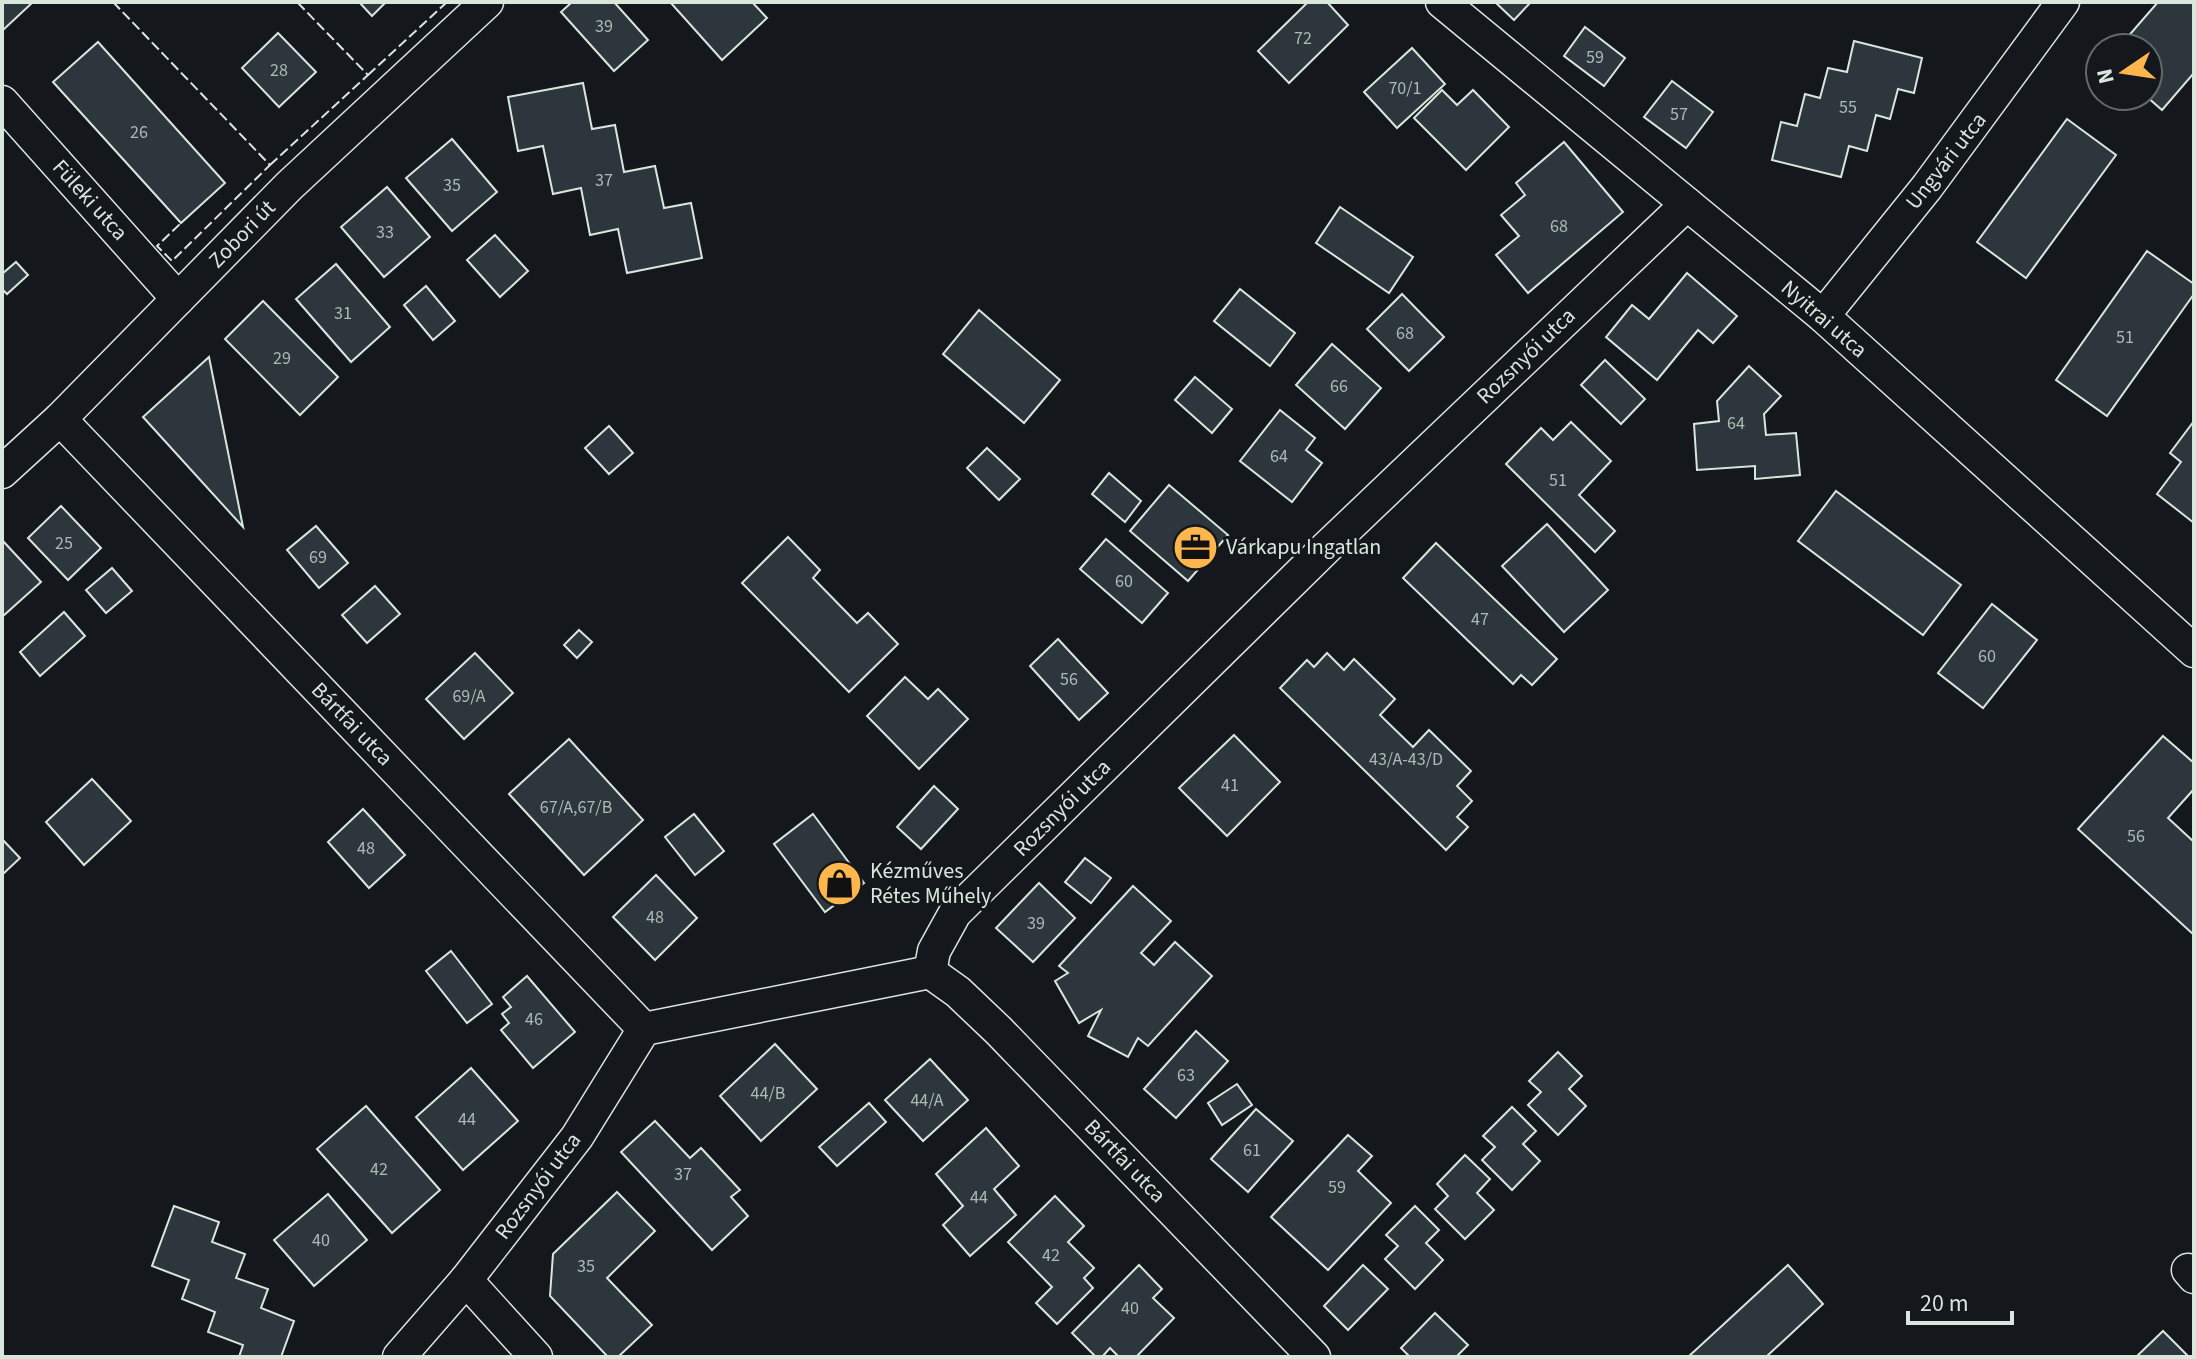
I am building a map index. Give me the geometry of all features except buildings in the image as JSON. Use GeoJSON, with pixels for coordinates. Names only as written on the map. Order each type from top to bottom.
{"type":"FeatureCollection","features":[{"type":"Feature","properties":{"kind":"street","name":"Zobori út"},"geometry":{"type":"LineString","coordinates":[[2,472],[60,419],[289,186],[487,2]]}},
{"type":"Feature","properties":{"kind":"street","name":"Nyitrai utca"},"geometry":{"type":"LineString","coordinates":[[1442,2],[1823,316],[2194,651]]}},
{"type":"Feature","properties":{"kind":"street","name":"Ungvári utca"},"geometry":{"type":"LineString","coordinates":[[1823,316],[1927,187],[2063,2]]}},
{"type":"Feature","properties":{"kind":"street","name":"Füleki utca"},"geometry":{"type":"LineString","coordinates":[[2,102],[178,299]]}},
{"type":"Feature","properties":{"kind":"street","name":"Rozsnyói utca"},"geometry":{"type":"LineString","coordinates":[[930,972],[934,951],[955,913],[1326,548],[1687,204]]}},
{"type":"Feature","properties":{"kind":"street","name":"Bártfai utca"},"geometry":{"type":"LineString","coordinates":[[60,419],[644,1029]]}},
{"type":"Feature","properties":{"kind":"street"},"geometry":{"type":"LineString","coordinates":[[644,1029],[930,972]]}},
{"type":"Feature","properties":{"kind":"street","name":"Bártfai utca"},"geometry":{"type":"LineString","coordinates":[[930,972],[958,992],[999,1031],[1314,1357]]}},
{"type":"Feature","properties":{"kind":"street","name":"Rozsnyói utca"},"geometry":{"type":"LineString","coordinates":[[399,1357],[466,1280],[577,1137],[644,1029]]}},
{"type":"Feature","properties":{"kind":"street"},"geometry":{"type":"LineString","coordinates":[[466,1280],[536,1357]]}},
{"type":"Feature","properties":{"kind":"fence"},"geometry":{"type":"LineString","coordinates":[[113,2],[270,165],[172,261],[157,246],[181,223]]}},
{"type":"Feature","properties":{"kind":"fence"},"geometry":{"type":"LineString","coordinates":[[270,165],[368,75],[297,2]]}},
{"type":"Feature","properties":{"kind":"fence"},"geometry":{"type":"LineString","coordinates":[[368,75],[447,2]]}},
{"type":"Feature","properties":{"kind":"place","name":"Várkapu Ingatlan"},"geometry":{"type":"Point","coordinates":[1195,547]}},
{"type":"Feature","properties":{"kind":"place","name":"Kézműves Rétes Műhely"},"geometry":{"type":"Point","coordinates":[839,884]}}]}
